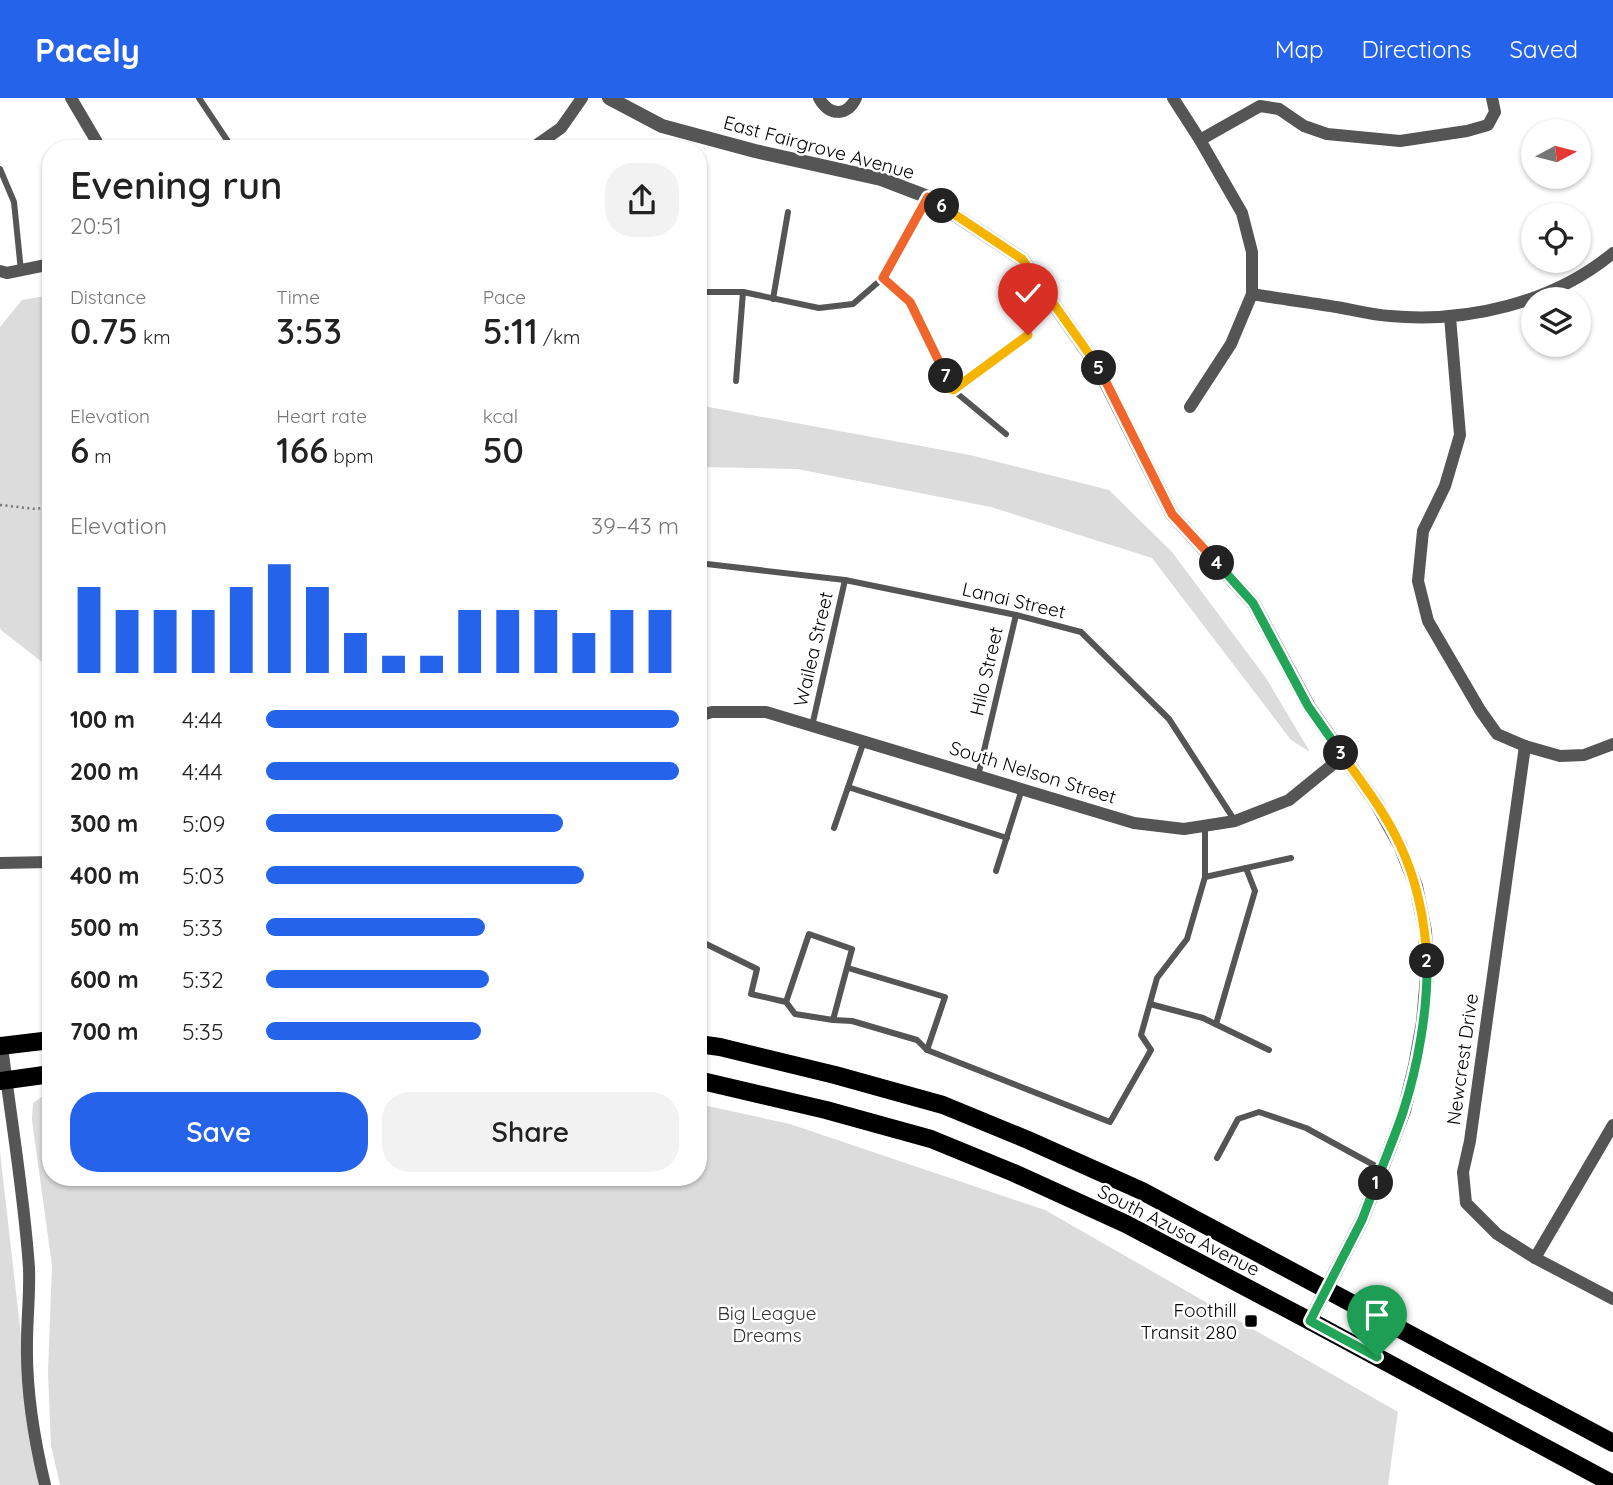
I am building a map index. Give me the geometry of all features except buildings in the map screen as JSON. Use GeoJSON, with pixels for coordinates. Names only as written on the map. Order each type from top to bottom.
{"type":"FeatureCollection","features":[{"type":"Feature","properties":{"kind":"main road"},"geometry":{"type":"LineString","coordinates":[[1,1046],[42,1041]]}},
{"type":"Feature","properties":{"kind":"main road","name":"South Azusa Avenue"},"geometry":{"type":"LineString","coordinates":[[707,1045],[835,1075],[943,1105],[1028,1140],[1142,1191],[1613,1443]]}},
{"type":"Feature","properties":{"kind":"main road"},"geometry":{"type":"LineString","coordinates":[[3,1081],[42,1075]]}},
{"type":"Feature","properties":{"kind":"main road","name":"South Azusa Avenue"},"geometry":{"type":"LineString","coordinates":[[707,1082],[826,1110],[931,1139],[1014,1173],[1126,1224],[1613,1484]]}},
{"type":"Feature","properties":{"kind":"street"},"geometry":{"type":"LineString","coordinates":[[71,98],[96,140]]}},
{"type":"Feature","properties":{"kind":"street"},"geometry":{"type":"LineString","coordinates":[[544,140],[561,128],[582,98]]}},
{"type":"Feature","properties":{"kind":"street","name":"East Fairgrove Avenue"},"geometry":{"type":"LineString","coordinates":[[609,98],[663,126],[881,179],[928,197],[1022,259],[1098,367],[1172,514],[1253,603],[1308,706],[1377,804],[1400,845],[1416,887],[1425,931],[1427,976],[1423,1022],[1404,1111],[1362,1220],[1310,1321]]}},
{"type":"Feature","properties":{"kind":"street"},"geometry":{"type":"LineString","coordinates":[[819,98],[823,106],[837,112],[851,107],[856,98]]}},
{"type":"Feature","properties":{"kind":"street"},"geometry":{"type":"LineString","coordinates":[[1173,98],[1242,213],[1252,252],[1252,294],[1231,344],[1190,407]]}},
{"type":"Feature","properties":{"kind":"street"},"geometry":{"type":"LineString","coordinates":[[1200,140],[1260,106],[1279,109],[1304,126],[1327,134],[1400,141],[1467,131],[1488,125],[1495,113],[1492,98]]}},
{"type":"Feature","properties":{"kind":"street"},"geometry":{"type":"LineString","coordinates":[[1252,294],[1390,316],[1450,317],[1533,299],[1569,282],[1613,253]]}},
{"type":"Feature","properties":{"kind":"street"},"geometry":{"type":"LineString","coordinates":[[0,271],[7,274],[42,266]]}},
{"type":"Feature","properties":{"kind":"street"},"geometry":{"type":"LineString","coordinates":[[1450,317],[1460,435],[1444,486],[1423,531],[1418,581],[1428,621],[1479,710],[1497,734],[1560,756],[1584,755],[1613,744]]}},
{"type":"Feature","properties":{"kind":"street","name":"South Nelson Street"},"geometry":{"type":"LineString","coordinates":[[707,713],[766,712],[1135,823],[1184,829],[1235,821],[1289,800],[1343,756]]}},
{"type":"Feature","properties":{"kind":"street","name":"Newcrest Drive"},"geometry":{"type":"LineString","coordinates":[[1525,746],[1464,1172],[1466,1203],[1497,1234],[1535,1258],[1613,1299]]}},
{"type":"Feature","properties":{"kind":"street"},"geometry":{"type":"LineString","coordinates":[[0,863],[42,862]]}},
{"type":"Feature","properties":{"kind":"street"},"geometry":{"type":"LineString","coordinates":[[1,1046],[3,1081],[25,1225],[29,1272],[27,1344],[32,1416],[45,1485]]}},
{"type":"Feature","properties":{"kind":"street"},"geometry":{"type":"LineString","coordinates":[[1535,1258],[1613,1125]]}},
{"type":"Feature","properties":{"kind":"lane"},"geometry":{"type":"LineString","coordinates":[[199,98],[227,140]]}},
{"type":"Feature","properties":{"kind":"lane"},"geometry":{"type":"LineString","coordinates":[[0,169],[14,202],[20,271]]}},
{"type":"Feature","properties":{"kind":"lane"},"geometry":{"type":"LineString","coordinates":[[707,292],[743,292],[819,309],[853,304],[883,278],[928,197]]}},
{"type":"Feature","properties":{"kind":"lane"},"geometry":{"type":"LineString","coordinates":[[773,299],[788,212]]}},
{"type":"Feature","properties":{"kind":"lane"},"geometry":{"type":"LineString","coordinates":[[883,278],[910,302],[953,390],[1006,434]]}},
{"type":"Feature","properties":{"kind":"lane"},"geometry":{"type":"LineString","coordinates":[[736,381],[743,292]]}},
{"type":"Feature","properties":{"kind":"lane"},"geometry":{"type":"LineString","coordinates":[[953,390],[1028,335]]}},
{"type":"Feature","properties":{"kind":"lane","name":"Lanai Street"},"geometry":{"type":"LineString","coordinates":[[707,564],[845,580],[1016,615],[1081,632],[1169,719],[1235,821]]}},
{"type":"Feature","properties":{"kind":"lane","name":"Wailea Street"},"geometry":{"type":"LineString","coordinates":[[812,726],[845,580]]}},
{"type":"Feature","properties":{"kind":"lane","name":"Hilo Street"},"geometry":{"type":"LineString","coordinates":[[978,776],[1016,615]]}},
{"type":"Feature","properties":{"kind":"lane"},"geometry":{"type":"LineString","coordinates":[[834,828],[863,741]]}},
{"type":"Feature","properties":{"kind":"lane"},"geometry":{"type":"LineString","coordinates":[[848,787],[1007,838]]}},
{"type":"Feature","properties":{"kind":"lane"},"geometry":{"type":"LineString","coordinates":[[996,871],[1022,789]]}},
{"type":"Feature","properties":{"kind":"lane"},"geometry":{"type":"LineString","coordinates":[[707,945],[757,970],[751,994],[786,1002],[794,1014],[852,1021],[917,1040],[928,1050],[1110,1122],[1150,1050],[1141,1035],[1157,978],[1187,939],[1205,877],[1205,825]]}},
{"type":"Feature","properties":{"kind":"lane"},"geometry":{"type":"LineString","coordinates":[[1205,877],[1291,858]]}},
{"type":"Feature","properties":{"kind":"lane"},"geometry":{"type":"LineString","coordinates":[[1216,1024],[1255,891],[1246,868]]}},
{"type":"Feature","properties":{"kind":"lane"},"geometry":{"type":"LineString","coordinates":[[786,1002],[809,934],[852,949],[833,1020]]}},
{"type":"Feature","properties":{"kind":"lane"},"geometry":{"type":"LineString","coordinates":[[848,968],[945,997],[928,1050]]}},
{"type":"Feature","properties":{"kind":"lane"},"geometry":{"type":"LineString","coordinates":[[1150,1004],[1203,1018],[1269,1050]]}},
{"type":"Feature","properties":{"kind":"lane"},"geometry":{"type":"LineString","coordinates":[[1217,1158],[1238,1119],[1259,1112],[1306,1128],[1381,1169]]}},
{"type":"Feature","properties":{"kind":"path"},"geometry":{"type":"LineString","coordinates":[[0,505],[42,508]]}},
{"type":"Feature","properties":{"kind":"green space"},"geometry":{"type":"Polygon","coordinates":[[[42,297],[42,662],[0,627],[0,327],[22,300],[42,297]]]}},
{"type":"Feature","properties":{"kind":"green space"},"geometry":{"type":"Polygon","coordinates":[[[707,407],[970,455],[1109,490],[1172,552],[1266,678],[1310,752],[1291,740],[1152,558],[991,507],[797,469],[707,467],[707,407]]]}},
{"type":"Feature","properties":{"kind":"green space","name":"Big League Dreams"},"geometry":{"type":"Polygon","coordinates":[[[42,1097],[42,1186],[707,1186],[707,1106],[790,1124],[1045,1210],[1398,1412],[1388,1485],[60,1485],[51,1445],[48,1372],[52,1266],[32,1120],[33,1103],[42,1097]]]}},
{"type":"Feature","properties":{"kind":"green space"},"geometry":{"type":"Polygon","coordinates":[[[0,1152],[38,1485],[0,1485],[0,1152]]]}},
{"type":"Feature","properties":{"kind":"place","name":"Foothill Transit 280"},"geometry":{"type":"Point","coordinates":[1251,1321]}},
{"type":"Feature","properties":{"kind":"route"},"geometry":{"type":"LineString","coordinates":[[1028,335],[953,390],[910,302],[883,278],[928,197],[1022,259],[1098,367],[1172,514],[1253,603],[1308,706],[1377,804],[1400,845],[1416,887],[1425,931],[1427,976],[1423,1022],[1415,1066],[1404,1111],[1362,1220],[1310,1321],[1377,1357]]}}]}
